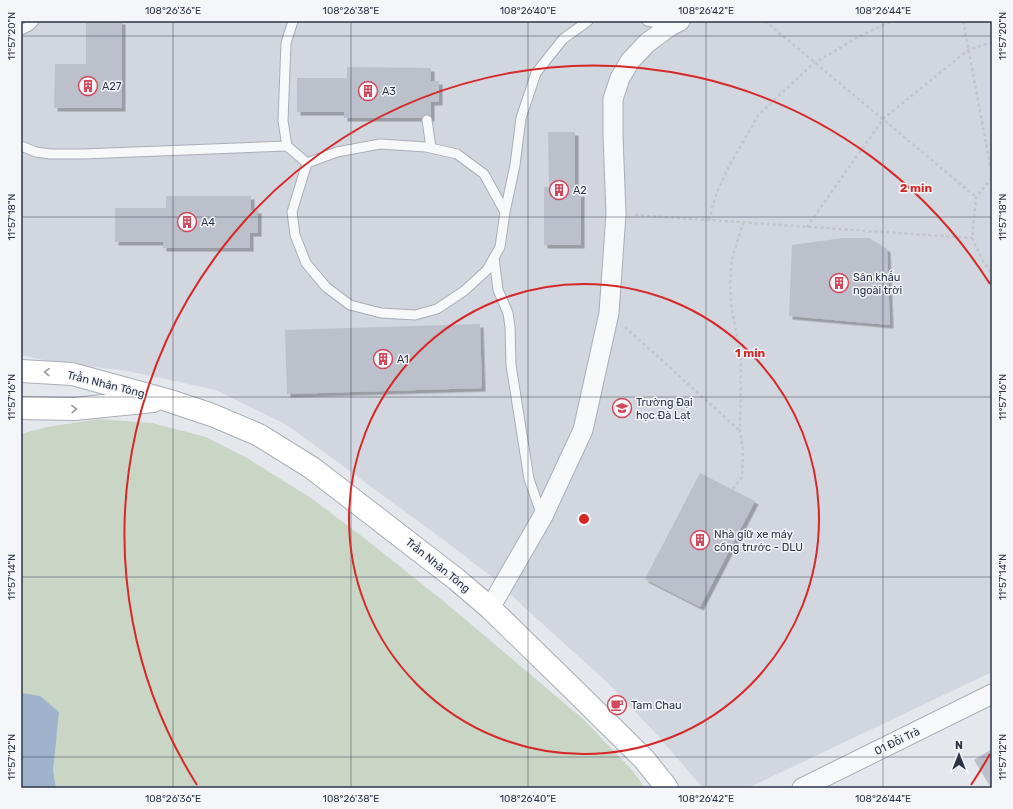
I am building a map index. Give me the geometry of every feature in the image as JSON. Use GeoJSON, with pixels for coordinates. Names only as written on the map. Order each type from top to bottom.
{"type":"FeatureCollection","features":[{"type":"Feature","properties":{"kind":"main road","name":"Trần Nhân Tông"},"geometry":{"type":"LineString","coordinates":[[21,371],[72,374],[166,400],[212,415],[259,435],[312,468],[456,579],[490,608],[644,759],[667,788]]}},
{"type":"Feature","properties":{"kind":"main road","name":"Trần Nhân Tông"},"geometry":{"type":"LineString","coordinates":[[21,408],[74,409],[166,400]]}},
{"type":"Feature","properties":{"kind":"street"},"geometry":{"type":"LineString","coordinates":[[490,608],[543,516],[584,430],[609,313],[616,214],[612,136],[613,99],[620,78],[630,61],[647,43],[675,23]]}},
{"type":"Feature","properties":{"kind":"street","name":"01 Đồi Trà"},"geometry":{"type":"LineString","coordinates":[[802,788],[992,694]]}},
{"type":"Feature","properties":{"kind":"lane"},"geometry":{"type":"LineString","coordinates":[[21,30],[29,26],[34,21]]}},
{"type":"Feature","properties":{"kind":"lane"},"geometry":{"type":"LineString","coordinates":[[293,21],[286,43],[284,122],[287,146],[307,163]]}},
{"type":"Feature","properties":{"kind":"lane"},"geometry":{"type":"LineString","coordinates":[[307,163],[292,212],[295,235],[306,263],[326,287],[350,305],[381,313],[415,315],[437,309],[464,291],[487,270],[500,247],[505,212],[515,165],[521,118],[536,73],[563,39],[588,21]]}},
{"type":"Feature","properties":{"kind":"lane"},"geometry":{"type":"LineString","coordinates":[[647,21],[675,23]]}},
{"type":"Feature","properties":{"kind":"lane"},"geometry":{"type":"LineString","coordinates":[[427,120],[431,148]]}},
{"type":"Feature","properties":{"kind":"lane"},"geometry":{"type":"LineString","coordinates":[[307,163],[337,152],[380,144],[426,147],[457,154],[484,174],[505,212]]}},
{"type":"Feature","properties":{"kind":"lane"},"geometry":{"type":"LineString","coordinates":[[21,146],[36,152],[50,154],[82,154],[287,146]]}},
{"type":"Feature","properties":{"kind":"lane"},"geometry":{"type":"LineString","coordinates":[[494,257],[498,290],[508,313],[510,326],[511,366],[529,479],[543,516]]}},
{"type":"Feature","properties":{"kind":"path"},"geometry":{"type":"LineString","coordinates":[[765,21],[976,197]]}},
{"type":"Feature","properties":{"kind":"path"},"geometry":{"type":"LineString","coordinates":[[709,220],[717,192],[728,166],[758,114],[816,62],[858,37],[892,21]]}},
{"type":"Feature","properties":{"kind":"path"},"geometry":{"type":"LineString","coordinates":[[963,21],[992,174]]}},
{"type":"Feature","properties":{"kind":"path"},"geometry":{"type":"LineString","coordinates":[[807,227],[883,118],[968,50],[992,42]]}},
{"type":"Feature","properties":{"kind":"path"},"geometry":{"type":"LineString","coordinates":[[992,178],[976,197],[972,238],[982,259],[992,274]]}},
{"type":"Feature","properties":{"kind":"path"},"geometry":{"type":"LineString","coordinates":[[616,214],[972,238]]}},
{"type":"Feature","properties":{"kind":"path"},"geometry":{"type":"LineString","coordinates":[[733,489],[742,477],[743,450],[740,431],[741,361],[731,302],[730,283],[732,259],[743,223]]}},
{"type":"Feature","properties":{"kind":"path"},"geometry":{"type":"LineString","coordinates":[[609,313],[740,431]]}},
{"type":"Feature","properties":{"kind":"shaded area","name":"Trường Đại học Đà Lạt"},"geometry":{"type":"Polygon","coordinates":[[[21,21],[992,21],[992,672],[748,788],[703,788],[658,736],[609,684],[498,582],[452,546],[287,425],[216,390],[128,371],[52,362],[21,355],[21,21]]]}},
{"type":"Feature","properties":{"kind":"green space"},"geometry":{"type":"Polygon","coordinates":[[[99,419],[152,423],[206,437],[247,458],[311,498],[447,604],[583,719],[632,770],[645,788],[21,788],[21,434],[47,427],[99,419]]]}},
{"type":"Feature","properties":{"kind":"water"},"geometry":{"type":"Polygon","coordinates":[[[21,693],[40,696],[59,712],[53,771],[56,788],[21,788],[21,693]]]}},
{"type":"Feature","properties":{"kind":"building","name":"A27"},"geometry":{"type":"Polygon","coordinates":[[[86,21],[122,21],[122,108],[54,108],[55,64],[86,64],[86,21]]]}},
{"type":"Feature","properties":{"kind":"building","name":"A3"},"geometry":{"type":"Polygon","coordinates":[[[347,67],[431,68],[431,81],[439,81],[439,102],[431,102],[431,118],[344,118],[344,112],[297,112],[297,78],[347,78],[347,67]]]}},
{"type":"Feature","properties":{"kind":"building","name":"A2"},"geometry":{"type":"Polygon","coordinates":[[[548,132],[575,132],[575,194],[581,193],[581,245],[544,245],[544,187],[549,187],[548,132]]]}},
{"type":"Feature","properties":{"kind":"building","name":"A4"},"geometry":{"type":"Polygon","coordinates":[[[166,196],[251,196],[251,210],[258,210],[258,233],[250,233],[250,248],[163,248],[163,242],[115,242],[115,208],[166,208],[166,196]]]}},
{"type":"Feature","properties":{"kind":"building","name":"Sân khấu ngoài trời"},"geometry":{"type":"Polygon","coordinates":[[[843,238],[869,238],[887,249],[890,325],[789,316],[792,245],[843,238]]]}},
{"type":"Feature","properties":{"kind":"building","name":"A1"},"geometry":{"type":"Polygon","coordinates":[[[480,324],[482,388],[287,394],[285,330],[480,324]]]}},
{"type":"Feature","properties":{"kind":"building","name":"Nhà giữ xe máy cổng trước - DLU"},"geometry":{"type":"Polygon","coordinates":[[[700,473],[755,501],[700,607],[645,579],[700,473]]]}},
{"type":"Feature","properties":{"kind":"building"},"geometry":{"type":"Polygon","coordinates":[[[992,749],[992,788],[991,788],[974,760],[992,749]]]}},
{"type":"Feature","properties":{"kind":"place","name":"A27"},"geometry":{"type":"Point","coordinates":[88,86]}},
{"type":"Feature","properties":{"kind":"place","name":"A3"},"geometry":{"type":"Point","coordinates":[368,91]}},
{"type":"Feature","properties":{"kind":"place","name":"A2"},"geometry":{"type":"Point","coordinates":[559,190]}},
{"type":"Feature","properties":{"kind":"place","name":"A4"},"geometry":{"type":"Point","coordinates":[187,222]}},
{"type":"Feature","properties":{"kind":"place","name":"Sân khấu ngoài trời"},"geometry":{"type":"Point","coordinates":[839,283]}},
{"type":"Feature","properties":{"kind":"place","name":"A1"},"geometry":{"type":"Point","coordinates":[383,359]}},
{"type":"Feature","properties":{"kind":"place","name":"Trường Đại học Đà Lạt"},"geometry":{"type":"Point","coordinates":[622,408]}},
{"type":"Feature","properties":{"kind":"place","name":"Nhà giữ xe máy cổng trước - DLU"},"geometry":{"type":"Point","coordinates":[700,540]}},
{"type":"Feature","properties":{"kind":"place","name":"Tam Chau"},"geometry":{"type":"Point","coordinates":[617,705]}}]}
